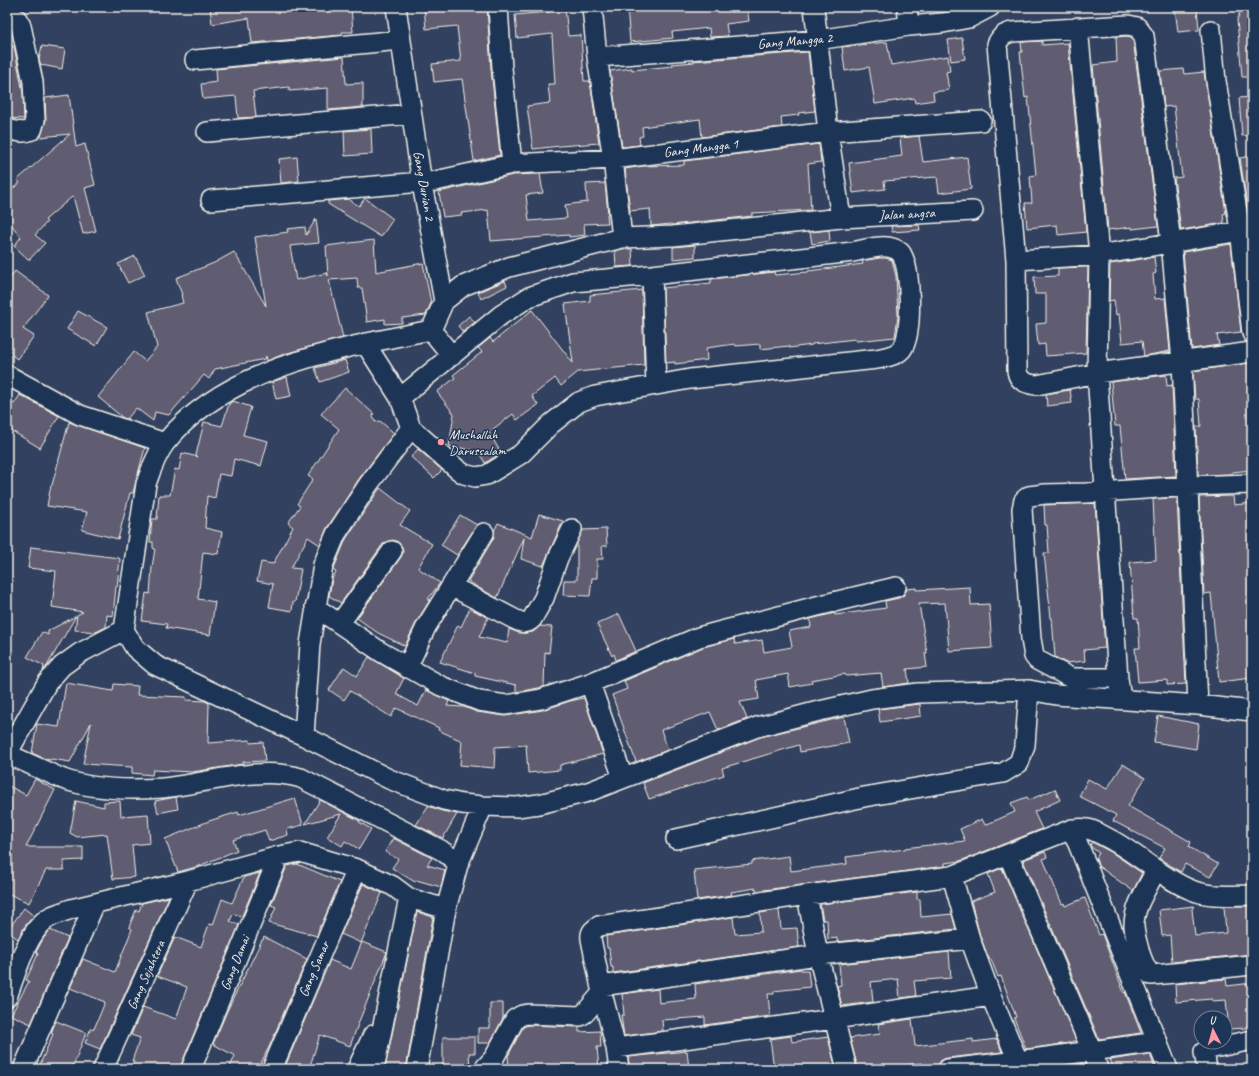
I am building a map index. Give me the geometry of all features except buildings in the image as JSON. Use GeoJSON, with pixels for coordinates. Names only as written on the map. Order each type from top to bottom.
{"type":"FeatureCollection","features":[{"type":"Feature","properties":{"kind":"street","name":"Gang Durian 2"},"geometry":{"type":"LineString","coordinates":[[396,7],[422,183],[444,301]]}},
{"type":"Feature","properties":{"kind":"street"},"geometry":{"type":"LineString","coordinates":[[498,7],[502,68],[512,164]]}},
{"type":"Feature","properties":{"kind":"street"},"geometry":{"type":"LineString","coordinates":[[592,7],[597,57],[613,159],[622,238]]}},
{"type":"Feature","properties":{"kind":"street"},"geometry":{"type":"LineString","coordinates":[[814,7],[828,132],[841,218]]}},
{"type":"Feature","properties":{"kind":"street"},"geometry":{"type":"LineString","coordinates":[[907,7],[909,26]]}},
{"type":"Feature","properties":{"kind":"street","name":"Gang Mangga 2"},"geometry":{"type":"LineString","coordinates":[[597,57],[817,40],[909,26],[943,24],[969,18],[990,7]]}},
{"type":"Feature","properties":{"kind":"street"},"geometry":{"type":"LineString","coordinates":[[7,12],[17,19],[21,26],[33,82],[35,120],[32,130],[27,132],[20,132],[7,128]]}},
{"type":"Feature","properties":{"kind":"street"},"geometry":{"type":"LineString","coordinates":[[1198,705],[1182,362],[1171,242],[1144,36],[1137,27],[1128,25],[1078,27],[1012,32],[1005,34],[1000,38],[997,44],[1016,260],[1017,375],[1027,384],[1037,385],[1096,373],[1182,362],[1252,352]]}},
{"type":"Feature","properties":{"kind":"street"},"geometry":{"type":"LineString","coordinates":[[1078,27],[1099,255],[1096,373],[1118,678],[1121,699]]}},
{"type":"Feature","properties":{"kind":"street"},"geometry":{"type":"LineString","coordinates":[[1211,30],[1216,81],[1246,229],[1252,333]]}},
{"type":"Feature","properties":{"kind":"street"},"geometry":{"type":"LineString","coordinates":[[195,60],[400,40]]}},
{"type":"Feature","properties":{"kind":"street"},"geometry":{"type":"LineString","coordinates":[[207,132],[412,114]]}},
{"type":"Feature","properties":{"kind":"street","name":"Gang Mangga 1"},"geometry":{"type":"LineString","coordinates":[[212,200],[422,183],[512,164],[613,159],[828,132],[981,121]]}},
{"type":"Feature","properties":{"kind":"street","name":"Jalan angsa"},"geometry":{"type":"LineString","coordinates":[[444,301],[463,286],[509,268],[622,238],[672,236],[841,218],[973,211]]}},
{"type":"Feature","properties":{"kind":"street"},"geometry":{"type":"LineString","coordinates":[[1016,260],[1099,255],[1246,229]]}},
{"type":"Feature","properties":{"kind":"street"},"geometry":{"type":"LineString","coordinates":[[365,343],[400,398],[411,428],[457,469],[464,474],[475,477],[487,475],[521,454],[551,424],[579,402],[596,396],[690,379],[877,360],[890,356],[901,350],[907,340],[910,309],[906,265],[901,253],[892,248],[884,247],[853,252],[652,275],[573,282],[528,297],[501,315],[400,398]]}},
{"type":"Feature","properties":{"kind":"street"},"geometry":{"type":"LineString","coordinates":[[652,275],[656,385]]}},
{"type":"Feature","properties":{"kind":"street"},"geometry":{"type":"LineString","coordinates":[[431,330],[444,301]]}},
{"type":"Feature","properties":{"kind":"street"},"geometry":{"type":"LineString","coordinates":[[431,330],[452,356]]}},
{"type":"Feature","properties":{"kind":"street"},"geometry":{"type":"LineString","coordinates":[[431,330],[365,343],[281,366],[248,380],[211,401],[189,418],[165,443],[152,464],[146,484],[124,630],[135,648],[155,665],[304,736],[389,779],[444,800],[462,804],[483,806],[517,807],[539,804],[588,792],[756,727],[872,699],[918,693],[1029,690],[1056,695],[1198,705],[1252,711]]}},
{"type":"Feature","properties":{"kind":"street"},"geometry":{"type":"LineString","coordinates":[[7,375],[80,415],[165,443]]}},
{"type":"Feature","properties":{"kind":"street"},"geometry":{"type":"LineString","coordinates":[[304,736],[310,644],[323,565],[336,534],[368,485],[411,428]]}},
{"type":"Feature","properties":{"kind":"street"},"geometry":{"type":"LineString","coordinates":[[1118,678],[1071,678],[1037,660],[1034,656],[1031,639],[1022,504],[1024,500],[1029,496],[1188,486],[1252,484]]}},
{"type":"Feature","properties":{"kind":"street"},"geometry":{"type":"LineString","coordinates":[[451,586],[514,619],[524,623],[530,622],[544,598],[558,558],[572,529]]}},
{"type":"Feature","properties":{"kind":"street"},"geometry":{"type":"LineString","coordinates":[[407,668],[426,628],[484,533]]}},
{"type":"Feature","properties":{"kind":"street"},"geometry":{"type":"LineString","coordinates":[[340,623],[392,551]]}},
{"type":"Feature","properties":{"kind":"street"},"geometry":{"type":"LineString","coordinates":[[315,607],[381,652],[441,686],[479,701],[506,705],[541,699],[590,683],[699,637],[817,606],[896,588]]}},
{"type":"Feature","properties":{"kind":"street"},"geometry":{"type":"LineString","coordinates":[[124,630],[80,653],[62,666],[47,683],[7,754],[64,779],[112,788],[163,788],[267,772],[290,774],[301,778],[441,850],[453,859],[458,866]]}},
{"type":"Feature","properties":{"kind":"street"},"geometry":{"type":"LineString","coordinates":[[590,683],[623,778]]}},
{"type":"Feature","properties":{"kind":"street"},"geometry":{"type":"LineString","coordinates":[[676,839],[864,797],[1003,774],[1019,763],[1025,744],[1029,690]]}},
{"type":"Feature","properties":{"kind":"street"},"geometry":{"type":"LineString","coordinates":[[417,1069],[446,909],[458,866],[483,806]]}},
{"type":"Feature","properties":{"kind":"street"},"geometry":{"type":"LineString","coordinates":[[1072,828],[1168,1069]]}},
{"type":"Feature","properties":{"kind":"street"},"geometry":{"type":"LineString","coordinates":[[619,1069],[616,1048],[601,989],[590,934],[599,926],[807,895],[952,876],[1072,828],[1086,829],[1102,834],[1156,870],[1188,889],[1204,894],[1252,895]]}},
{"type":"Feature","properties":{"kind":"street"},"geometry":{"type":"LineString","coordinates":[[7,997],[30,940],[41,924],[55,914],[94,903],[188,882],[279,856],[300,852],[357,869],[393,886],[409,898],[446,909]]}},
{"type":"Feature","properties":{"kind":"street"},"geometry":{"type":"LineString","coordinates":[[1008,854],[1092,1051],[1098,1069]]}},
{"type":"Feature","properties":{"kind":"street","name":"Gang Damai"},"geometry":{"type":"LineString","coordinates":[[191,1069],[279,856]]}},
{"type":"Feature","properties":{"kind":"street","name":"Gang Samar"},"geometry":{"type":"LineString","coordinates":[[272,1069],[357,869]]}},
{"type":"Feature","properties":{"kind":"street"},"geometry":{"type":"LineString","coordinates":[[1156,870],[1134,918],[1135,934],[1143,964],[1151,974],[1252,965]]}},
{"type":"Feature","properties":{"kind":"street"},"geometry":{"type":"LineString","coordinates":[[952,876],[970,939],[1019,1065]]}},
{"type":"Feature","properties":{"kind":"street","name":"Gang Sejahtera"},"geometry":{"type":"LineString","coordinates":[[103,1069],[188,882]]}},
{"type":"Feature","properties":{"kind":"street"},"geometry":{"type":"LineString","coordinates":[[807,895],[818,955],[847,1069]]}},
{"type":"Feature","properties":{"kind":"street"},"geometry":{"type":"LineString","coordinates":[[374,1069],[409,898]]}},
{"type":"Feature","properties":{"kind":"street"},"geometry":{"type":"LineString","coordinates":[[23,1069],[94,903]]}},
{"type":"Feature","properties":{"kind":"street"},"geometry":{"type":"LineString","coordinates":[[484,1069],[494,1058],[515,1019],[522,1015],[528,1014],[580,1016],[585,1013],[601,989],[818,955],[970,939]]}},
{"type":"Feature","properties":{"kind":"street"},"geometry":{"type":"LineString","coordinates":[[616,1048],[834,1019],[991,996]]}},
{"type":"Feature","properties":{"kind":"street"},"geometry":{"type":"LineString","coordinates":[[357,1069],[386,1008]]}},
{"type":"Feature","properties":{"kind":"street"},"geometry":{"type":"LineString","coordinates":[[1207,1069],[1204,1052],[1208,1049],[1252,1040]]}},
{"type":"Feature","properties":{"kind":"street"},"geometry":{"type":"LineString","coordinates":[[948,1069],[1019,1065],[1092,1051],[1158,1042]]}},
{"type":"Feature","properties":{"kind":"place","name":"Mushallah Darussalam"},"geometry":{"type":"Point","coordinates":[441,442]}}]}
